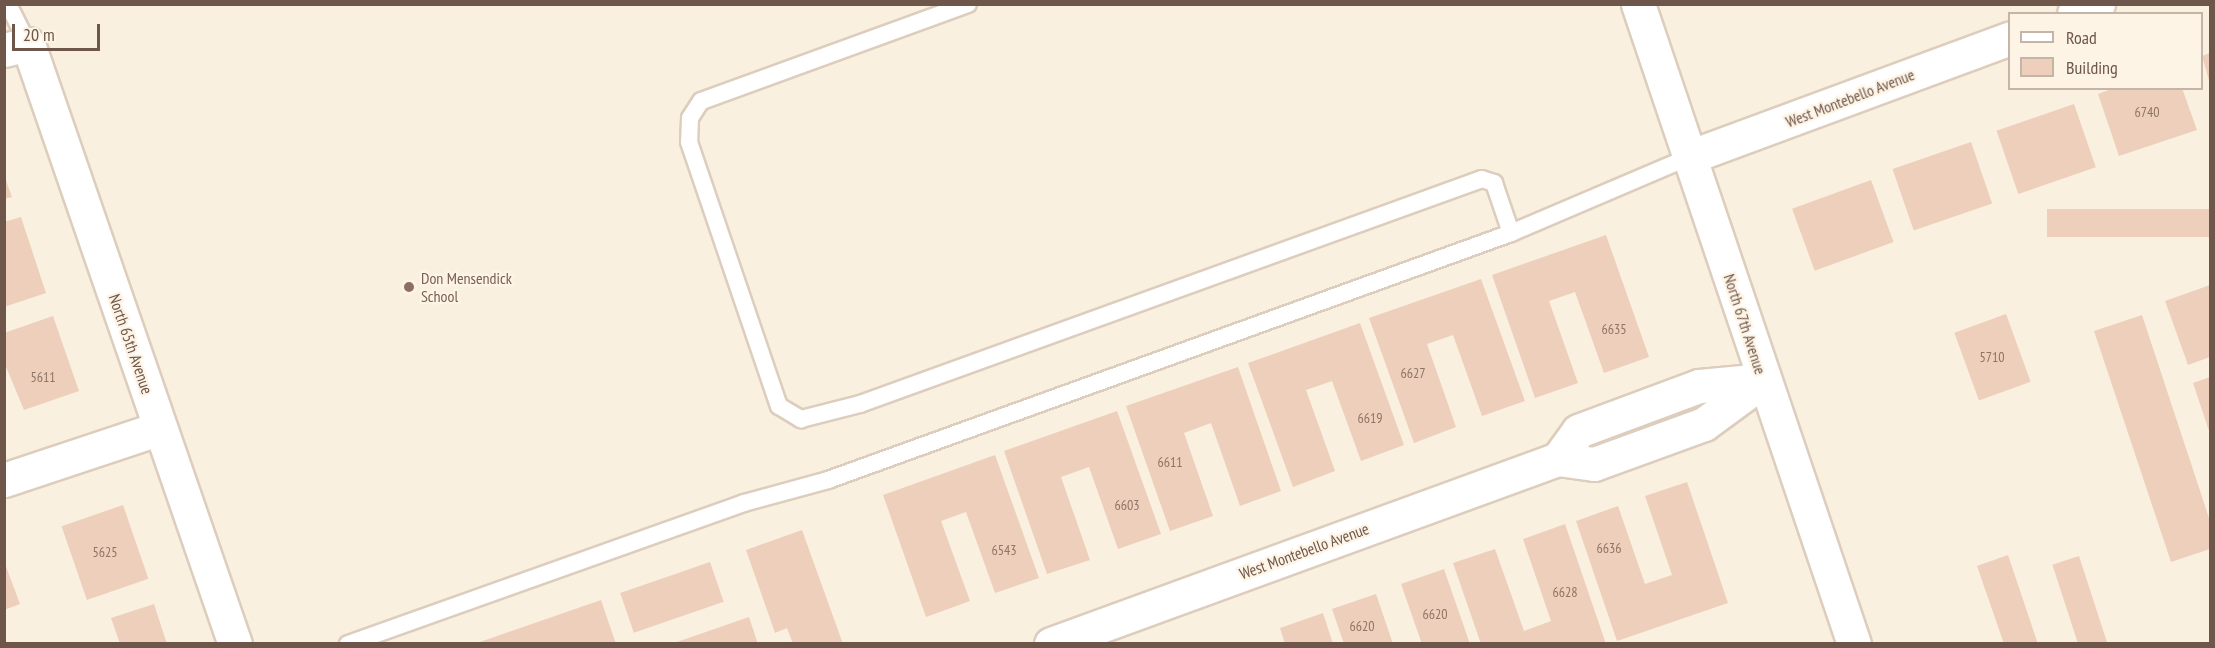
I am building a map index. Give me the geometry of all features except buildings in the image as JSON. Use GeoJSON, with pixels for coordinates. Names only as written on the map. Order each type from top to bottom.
{"type":"FeatureCollection","features":[{"type":"Feature","properties":{"kind":"street","name":"North 67th Avenue"},"geometry":{"type":"LineString","coordinates":[[1638,4],[1854,644]]}},
{"type":"Feature","properties":{"kind":"street"},"geometry":{"type":"LineString","coordinates":[[2078,12],[2098,4]]}},
{"type":"Feature","properties":{"kind":"street","name":"West Montebello Avenue"},"geometry":{"type":"LineString","coordinates":[[1689,158],[2008,39]]}},
{"type":"Feature","properties":{"kind":"street","name":"North 65th Avenue"},"geometry":{"type":"LineString","coordinates":[[16,47],[160,428],[235,644]]}},
{"type":"Feature","properties":{"kind":"street","name":"West Montebello Avenue"},"geometry":{"type":"LineString","coordinates":[[1051,644],[1558,459],[1594,464],[1704,424],[1764,380]]}},
{"type":"Feature","properties":{"kind":"street"},"geometry":{"type":"LineString","coordinates":[[4,480],[160,428]]}},
{"type":"Feature","properties":{"kind":"lane"},"geometry":{"type":"LineString","coordinates":[[8,4],[16,47]]}},
{"type":"Feature","properties":{"kind":"lane"},"geometry":{"type":"LineString","coordinates":[[968,4],[701,101],[690,118],[689,142],[779,406],[801,419],[860,404],[1482,179],[1494,183],[1511,233]]}},
{"type":"Feature","properties":{"kind":"lane"},"geometry":{"type":"LineString","coordinates":[[348,644],[744,503],[828,480],[1511,233],[1689,158]]}},
{"type":"Feature","properties":{"kind":"place","name":"Don Mensendick School"},"geometry":{"type":"Point","coordinates":[409,287]}}]}
